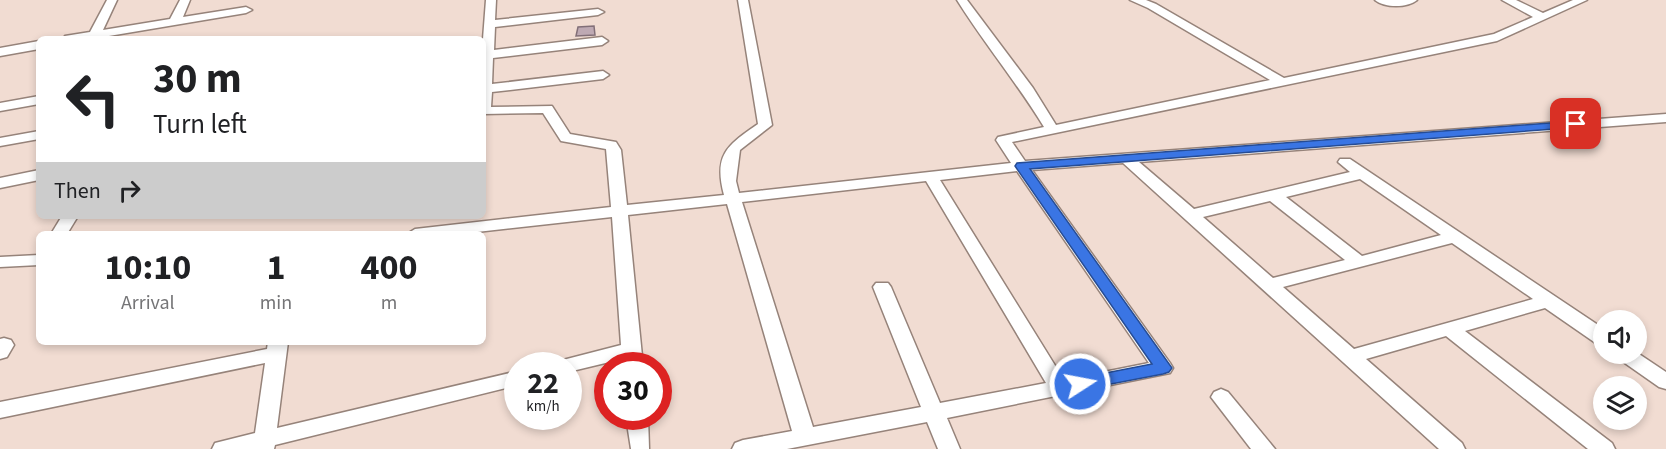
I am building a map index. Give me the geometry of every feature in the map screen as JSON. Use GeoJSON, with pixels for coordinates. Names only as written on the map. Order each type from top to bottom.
{"type":"FeatureCollection","features":[{"type":"Feature","properties":{"kind":"street"},"geometry":{"type":"LineString","coordinates":[[95,34],[112,0]]}},
{"type":"Feature","properties":{"kind":"street"},"geometry":{"type":"LineString","coordinates":[[175,21],[185,0]]}},
{"type":"Feature","properties":{"kind":"street"},"geometry":{"type":"LineString","coordinates":[[486,72],[491,0]]}},
{"type":"Feature","properties":{"kind":"street"},"geometry":{"type":"LineString","coordinates":[[743,0],[765,125],[735,144],[729,154],[728,181],[805,437]]}},
{"type":"Feature","properties":{"kind":"street"},"geometry":{"type":"LineString","coordinates":[[962,0],[1028,91],[1052,129]]}},
{"type":"Feature","properties":{"kind":"street"},"geometry":{"type":"LineString","coordinates":[[1135,0],[1161,11],[1282,82]]}},
{"type":"Feature","properties":{"kind":"street"},"geometry":{"type":"LineString","coordinates":[[1380,0],[1392,3],[1412,0]]}},
{"type":"Feature","properties":{"kind":"street"},"geometry":{"type":"LineString","coordinates":[[1507,0],[1542,17]]}},
{"type":"Feature","properties":{"kind":"street"},"geometry":{"type":"LineString","coordinates":[[742,449],[1163,368],[1003,140],[1497,37],[1582,0]]}},
{"type":"Feature","properties":{"kind":"street"},"geometry":{"type":"LineString","coordinates":[[85,36],[133,33],[175,21],[246,10]]}},
{"type":"Feature","properties":{"kind":"street"},"geometry":{"type":"LineString","coordinates":[[489,24],[598,12]]}},
{"type":"Feature","properties":{"kind":"street"},"geometry":{"type":"LineString","coordinates":[[487,55],[602,41]]}},
{"type":"Feature","properties":{"kind":"street"},"geometry":{"type":"LineString","coordinates":[[0,52],[36,46]]}},
{"type":"Feature","properties":{"kind":"street"},"geometry":{"type":"LineString","coordinates":[[486,89],[603,75]]}},
{"type":"Feature","properties":{"kind":"street"},"geometry":{"type":"LineString","coordinates":[[0,107],[36,101]]}},
{"type":"Feature","properties":{"kind":"street"},"geometry":{"type":"LineString","coordinates":[[486,110],[547,109],[566,138],[611,145],[614,150],[631,352]]}},
{"type":"Feature","properties":{"kind":"street"},"geometry":{"type":"LineString","coordinates":[[442,231],[1021,166],[1666,118]]}},
{"type":"Feature","properties":{"kind":"street"},"geometry":{"type":"LineString","coordinates":[[0,142],[36,136]]}},
{"type":"Feature","properties":{"kind":"street"},"geometry":{"type":"LineString","coordinates":[[1126,158],[1454,449]]}},
{"type":"Feature","properties":{"kind":"street"},"geometry":{"type":"LineString","coordinates":[[1344,162],[1593,332]]}},
{"type":"Feature","properties":{"kind":"street"},"geometry":{"type":"LineString","coordinates":[[1191,215],[1363,174]]}},
{"type":"Feature","properties":{"kind":"street"},"geometry":{"type":"LineString","coordinates":[[0,183],[36,176]]}},
{"type":"Feature","properties":{"kind":"street"},"geometry":{"type":"LineString","coordinates":[[930,176],[1059,388]]}},
{"type":"Feature","properties":{"kind":"street"},"geometry":{"type":"LineString","coordinates":[[1274,196],[1359,262]]}},
{"type":"Feature","properties":{"kind":"street"},"geometry":{"type":"LineString","coordinates":[[1269,285],[1455,237]]}},
{"type":"Feature","properties":{"kind":"street"},"geometry":{"type":"LineString","coordinates":[[0,262],[36,260]]}},
{"type":"Feature","properties":{"kind":"street"},"geometry":{"type":"LineString","coordinates":[[882,287],[949,449]]}},
{"type":"Feature","properties":{"kind":"street"},"geometry":{"type":"LineString","coordinates":[[1350,357],[1548,301]]}},
{"type":"Feature","properties":{"kind":"street"},"geometry":{"type":"LineString","coordinates":[[1449,329],[1604,449]]}},
{"type":"Feature","properties":{"kind":"street"},"geometry":{"type":"LineString","coordinates":[[0,410],[278,348],[264,444]]}},
{"type":"Feature","properties":{"kind":"street"},"geometry":{"type":"LineString","coordinates":[[1640,364],[1666,382]]}},
{"type":"Feature","properties":{"kind":"street"},"geometry":{"type":"LineString","coordinates":[[223,449],[264,444],[504,382]]}},
{"type":"Feature","properties":{"kind":"street"},"geometry":{"type":"LineString","coordinates":[[1221,397],[1264,449]]}},
{"type":"Feature","properties":{"kind":"street"},"geometry":{"type":"LineString","coordinates":[[636,448],[637,430]]}},
{"type":"Feature","properties":{"kind":"building"},"geometry":{"type":"Polygon","coordinates":[[[594,26],[595,35],[576,36],[578,27],[594,26]]]}},
{"type":"Feature","properties":{"kind":"route"},"geometry":{"type":"LineString","coordinates":[[1080,384],[1163,368],[1021,166],[1576,124]]}}]}
